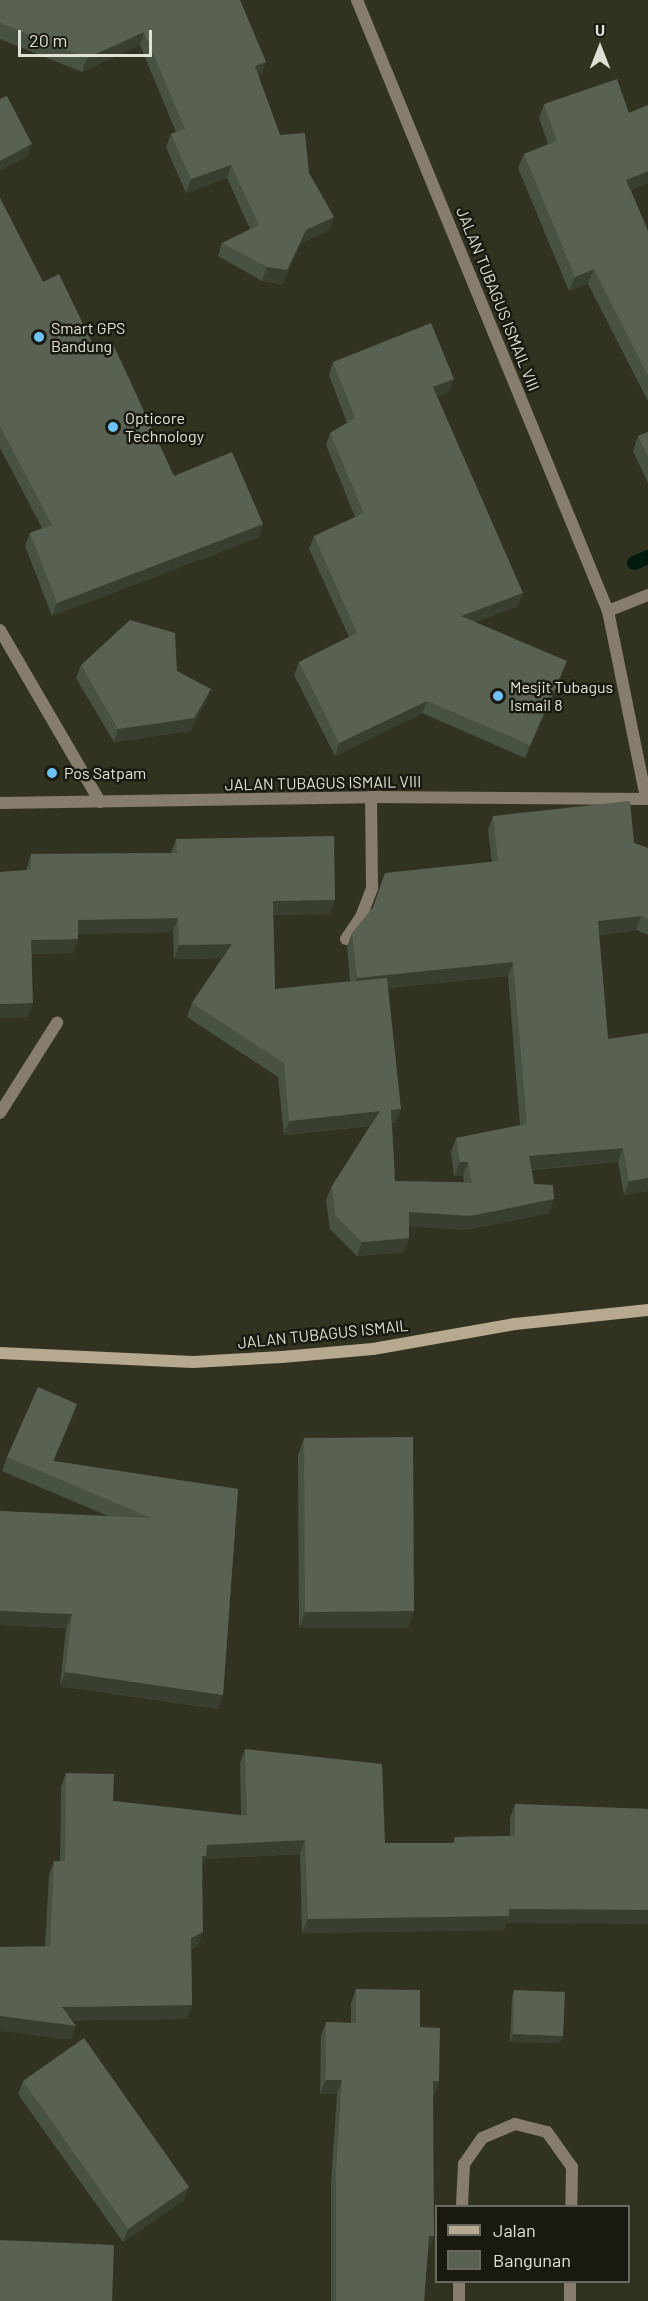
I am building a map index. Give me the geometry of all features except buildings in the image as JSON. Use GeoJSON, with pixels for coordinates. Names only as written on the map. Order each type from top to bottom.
{"type":"FeatureCollection","features":[{"type":"Feature","properties":{"kind":"main road","name":"JALAN TUBAGUS ISMAIL"},"geometry":{"type":"LineString","coordinates":[[0,1353],[194,1362],[282,1357],[373,1349],[515,1324],[648,1310]]}},
{"type":"Feature","properties":{"kind":"street","name":"JALAN TUBAGUS ISMAIL VIII"},"geometry":{"type":"LineString","coordinates":[[0,803],[371,797],[647,798],[608,611],[357,0]]}},
{"type":"Feature","properties":{"kind":"street"},"geometry":{"type":"LineString","coordinates":[[608,611],[648,595]]}},
{"type":"Feature","properties":{"kind":"street"},"geometry":{"type":"LineString","coordinates":[[0,630],[100,802]]}},
{"type":"Feature","properties":{"kind":"street"},"geometry":{"type":"LineString","coordinates":[[346,939],[361,917],[372,888],[371,797]]}},
{"type":"Feature","properties":{"kind":"street"},"geometry":{"type":"LineString","coordinates":[[0,1113],[57,1023]]}},
{"type":"Feature","properties":{"kind":"street"},"geometry":{"type":"LineString","coordinates":[[462,2205],[464,2164],[482,2138],[515,2124],[547,2132],[572,2167],[571,2205]]}},
{"type":"Feature","properties":{"kind":"street"},"geometry":{"type":"LineString","coordinates":[[459,2283],[459,2301]]}},
{"type":"Feature","properties":{"kind":"street"},"geometry":{"type":"LineString","coordinates":[[570,2283],[570,2301]]}},
{"type":"Feature","properties":{"kind":"waterway"},"geometry":{"type":"LineString","coordinates":[[634,563],[648,557]]}},
{"type":"Feature","properties":{"kind":"place","name":"Smart GPS Bandung"},"geometry":{"type":"Point","coordinates":[39,337]}},
{"type":"Feature","properties":{"kind":"place","name":"Opticore Technology"},"geometry":{"type":"Point","coordinates":[113,427]}},
{"type":"Feature","properties":{"kind":"place","name":"Mesjit Tubagus Ismail 8"},"geometry":{"type":"Point","coordinates":[498,696]}},
{"type":"Feature","properties":{"kind":"place","name":"Pos Satpam"},"geometry":{"type":"Point","coordinates":[52,773]}}]}
